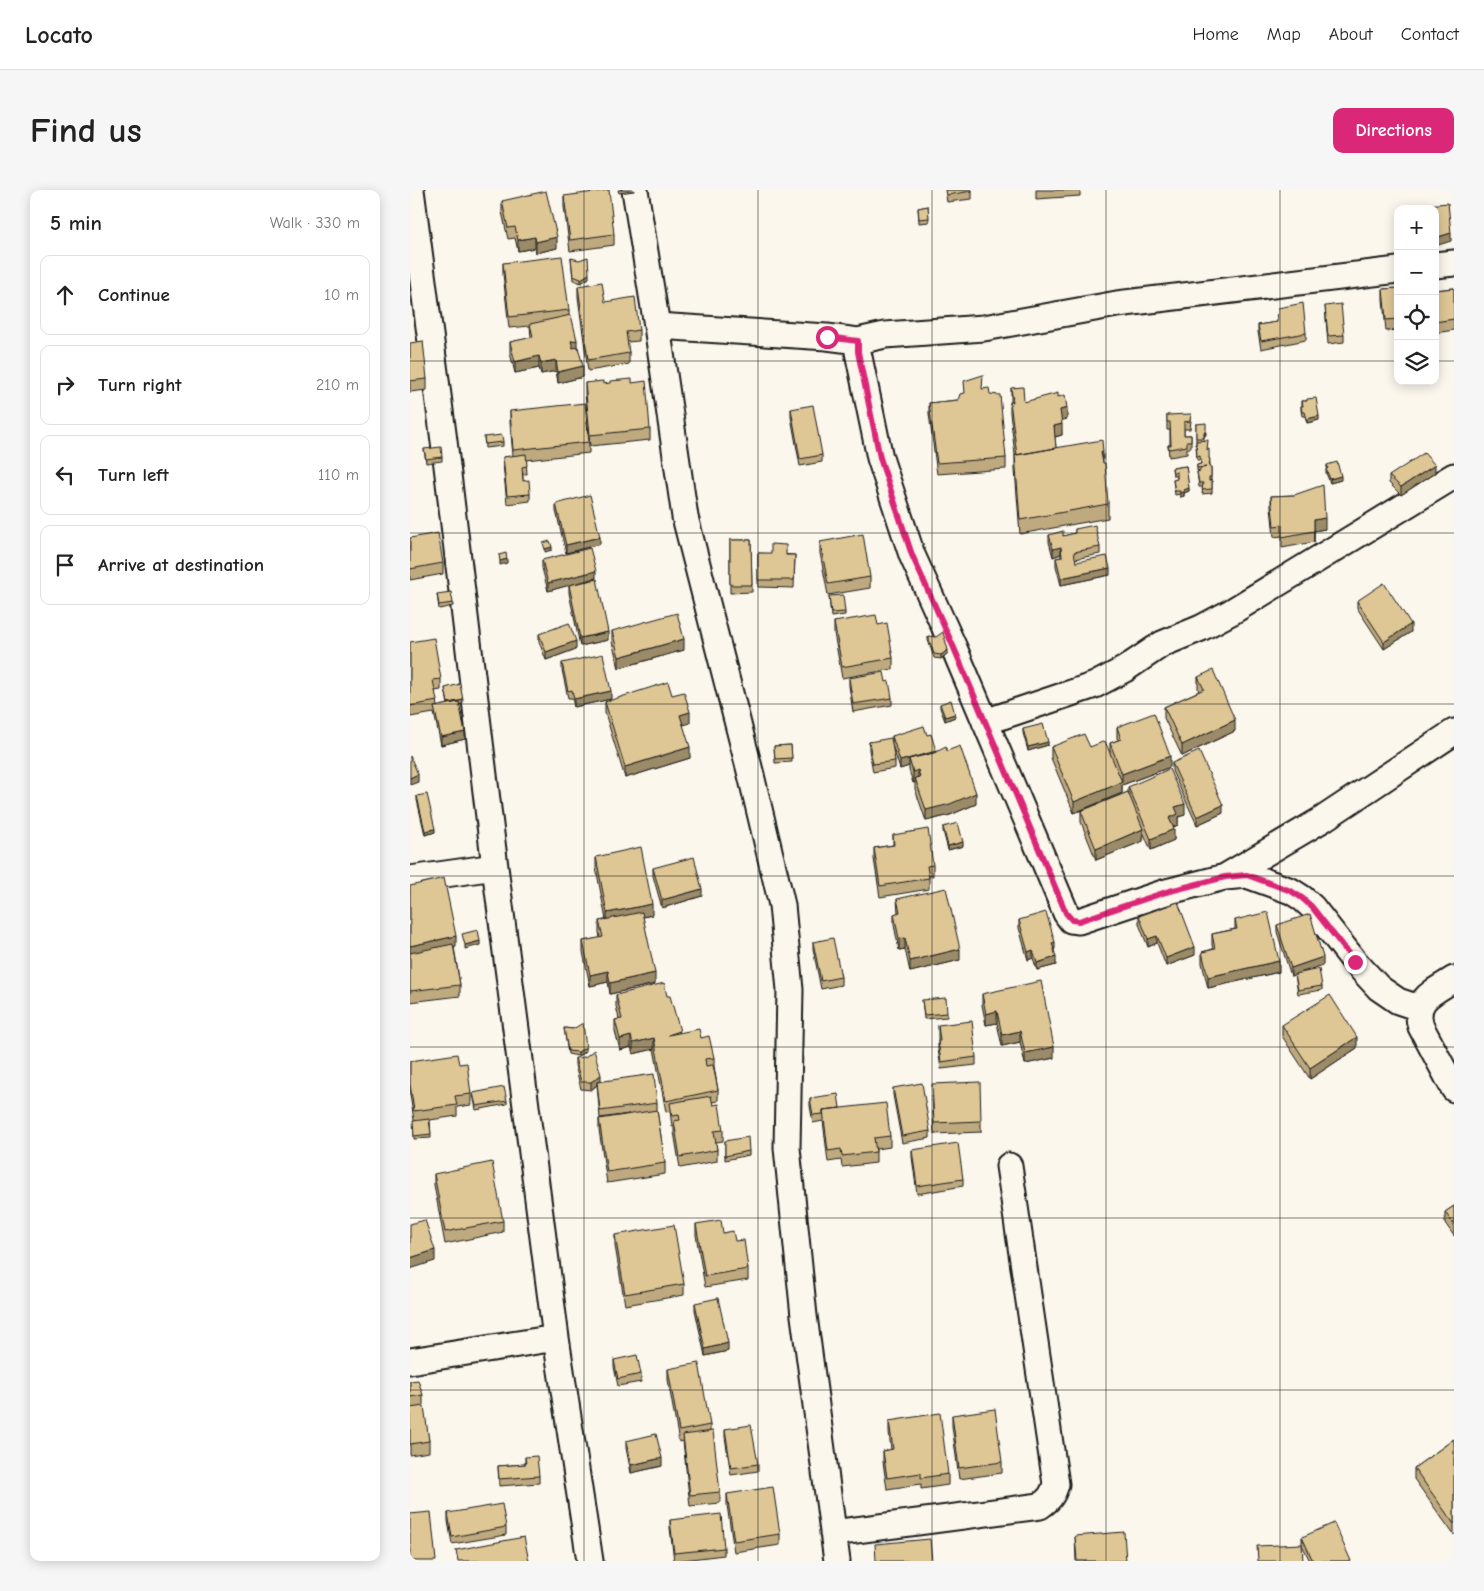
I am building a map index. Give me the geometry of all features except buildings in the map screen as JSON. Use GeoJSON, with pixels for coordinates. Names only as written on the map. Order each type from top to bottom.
{"type":"FeatureCollection","features":[{"type":"Feature","properties":{"kind":"street"},"geometry":{"type":"LineString","coordinates":[[411,190],[556,1338],[590,1561]]}},
{"type":"Feature","properties":{"kind":"street"},"geometry":{"type":"LineString","coordinates":[[635,190],[685,516],[782,905],[790,990],[787,1148],[804,1316],[837,1561]]}},
{"type":"Feature","properties":{"kind":"street"},"geometry":{"type":"LineString","coordinates":[[1439,265],[1454,263]]}},
{"type":"Feature","properties":{"kind":"street"},"geometry":{"type":"LineString","coordinates":[[657,326],[827,337],[858,341],[885,336],[984,328],[1117,304],[1394,270]]}},
{"type":"Feature","properties":{"kind":"street"},"geometry":{"type":"LineString","coordinates":[[858,341],[858,352],[880,458],[912,555],[954,648],[1066,913],[1072,920],[1079,921],[1166,892],[1225,877],[1247,875],[1291,891],[1302,898],[1312,907],[1355,962],[1379,988],[1398,1000],[1419,1008]]}},
{"type":"Feature","properties":{"kind":"street"},"geometry":{"type":"LineString","coordinates":[[985,722],[1095,685],[1125,669],[1162,644],[1201,628],[1231,612],[1454,476]]}},
{"type":"Feature","properties":{"kind":"street"},"geometry":{"type":"LineString","coordinates":[[1225,877],[1323,819],[1454,732]]}},
{"type":"Feature","properties":{"kind":"street"},"geometry":{"type":"LineString","coordinates":[[410,879],[495,867]]}},
{"type":"Feature","properties":{"kind":"street"},"geometry":{"type":"LineString","coordinates":[[1454,979],[1431,993],[1419,1008],[1418,1017],[1421,1027],[1454,1089]]}},
{"type":"Feature","properties":{"kind":"street"},"geometry":{"type":"LineString","coordinates":[[833,1533],[1040,1506],[1053,1494],[1056,1484],[1009,1166]]}},
{"type":"Feature","properties":{"kind":"street"},"geometry":{"type":"LineString","coordinates":[[410,1361],[556,1338]]}},
{"type":"Feature","properties":{"kind":"route"},"geometry":{"type":"LineString","coordinates":[[827,337],[858,341],[858,352],[880,458],[912,555],[954,648],[1066,913],[1072,920],[1079,921],[1166,892],[1225,877],[1247,875],[1291,891],[1302,898],[1312,907],[1355,962]]}}]}
